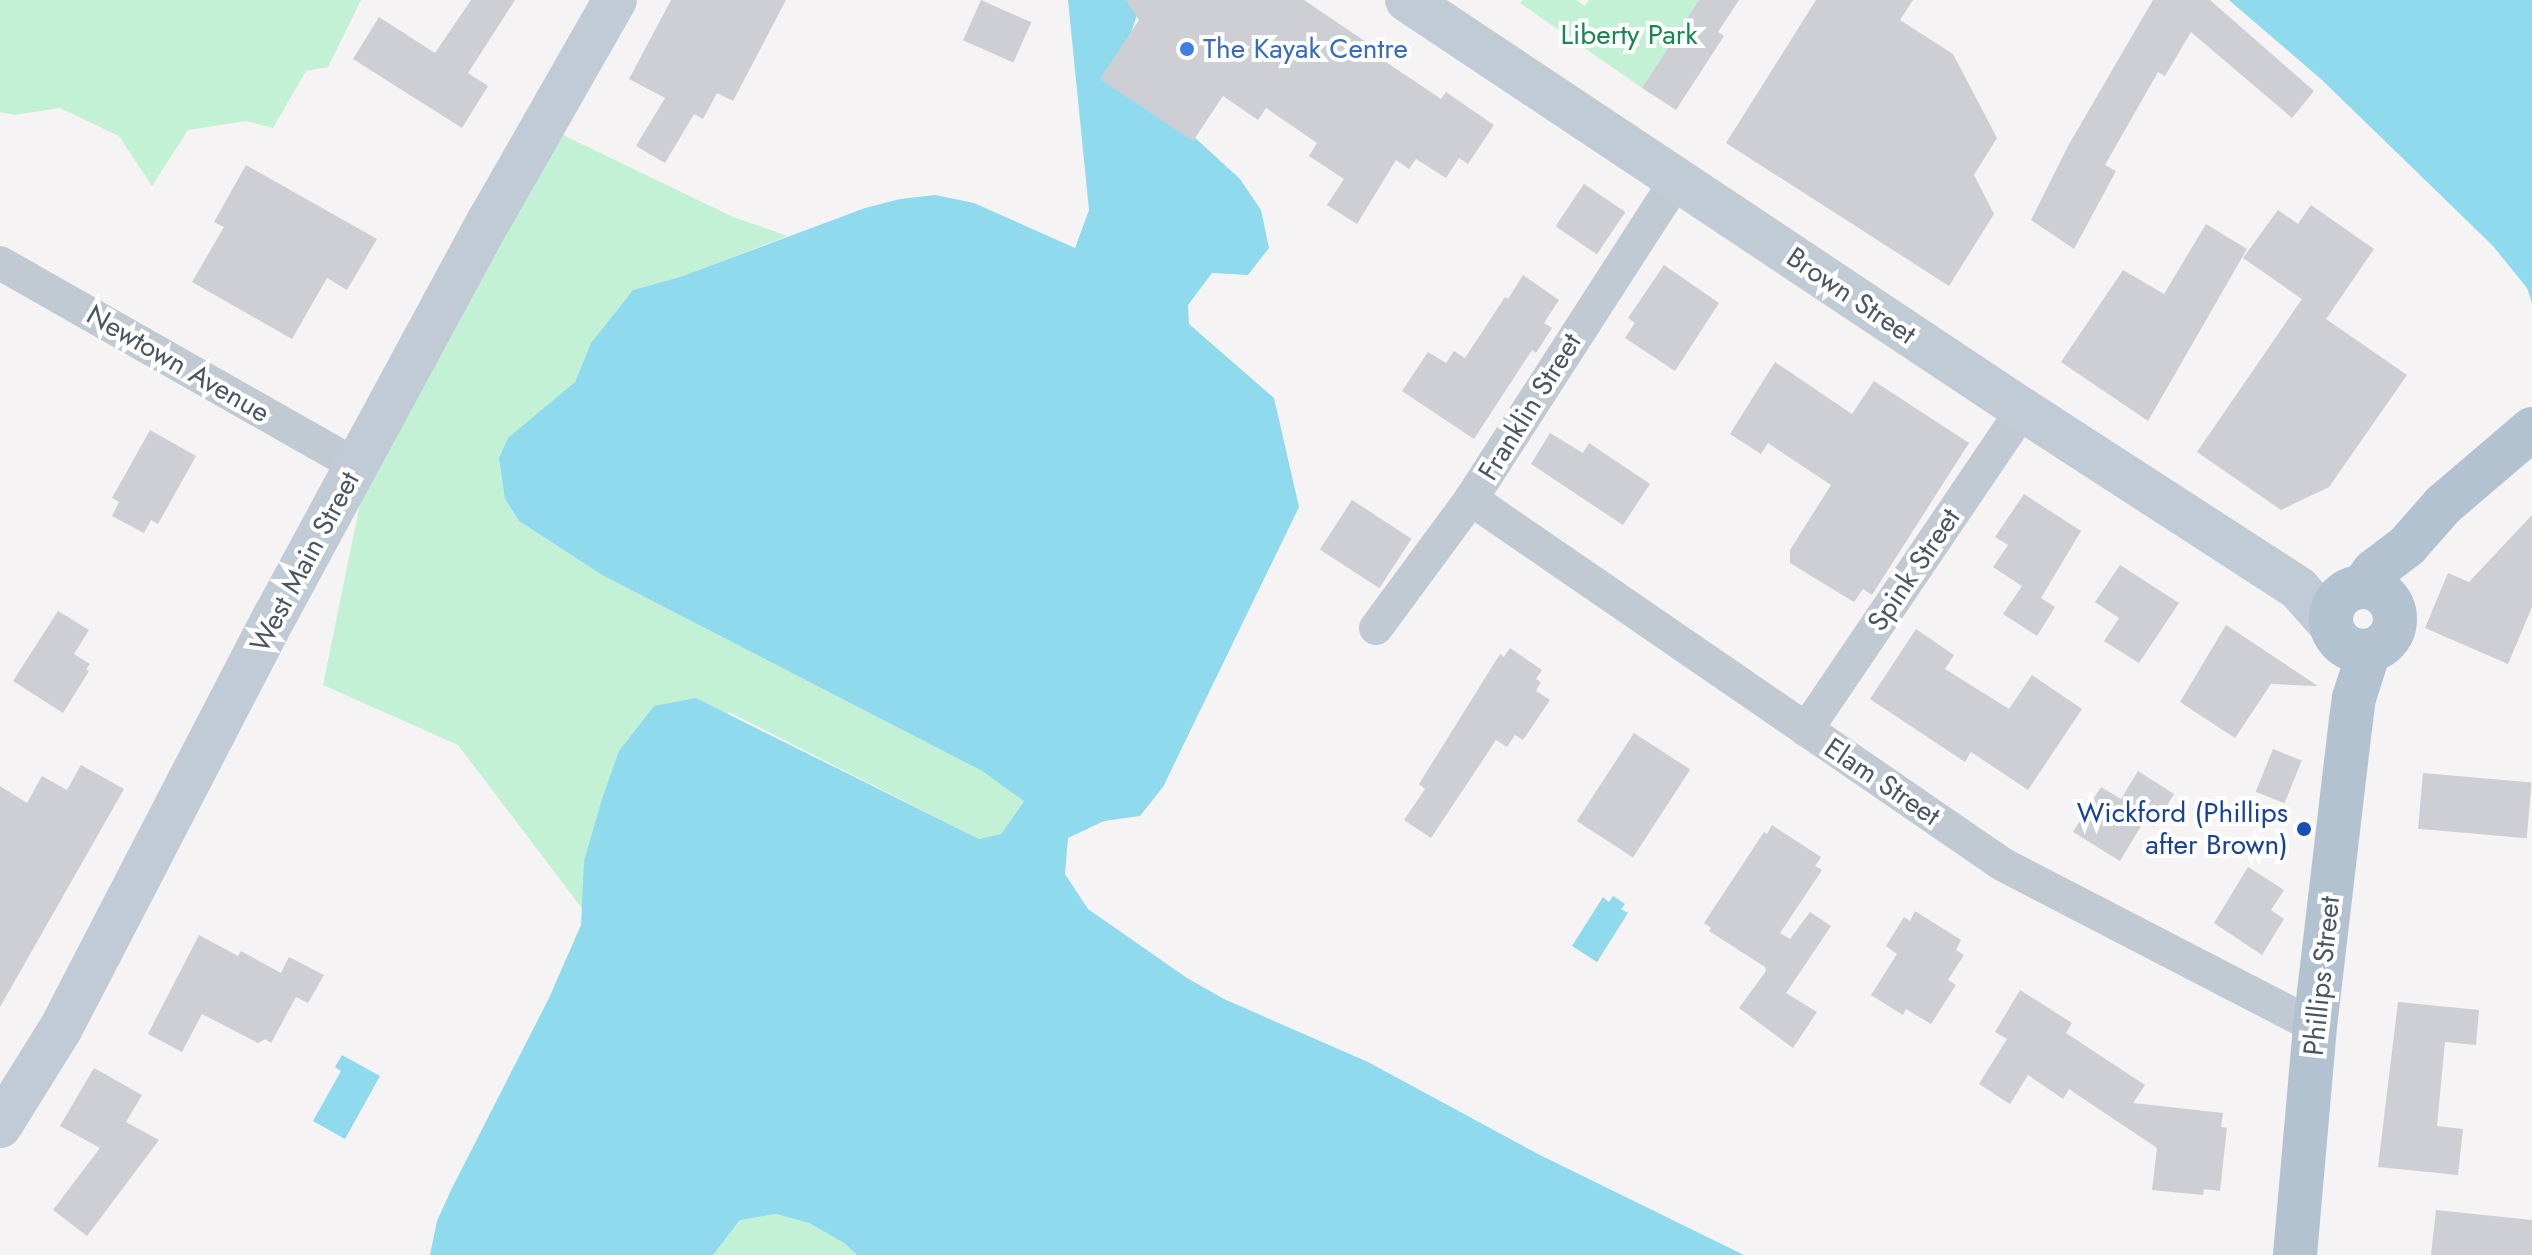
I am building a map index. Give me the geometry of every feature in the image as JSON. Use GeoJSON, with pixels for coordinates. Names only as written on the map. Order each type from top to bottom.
{"type":"FeatureCollection","features":[{"type":"Feature","properties":{"kind":"main road","name":"West Main Street"},"geometry":{"type":"LineString","coordinates":[[0,1126],[61,1028],[222,715],[497,206],[615,0]]}},
{"type":"Feature","properties":{"kind":"main road","name":"Brown Street"},"geometry":{"type":"LineString","coordinates":[[1407,0],[2023,410],[2298,588],[2356,618]]}},
{"type":"Feature","properties":{"kind":"main road"},"geometry":{"type":"LineString","coordinates":[[2356,618],[2374,571],[2407,546],[2443,505],[2532,429]]}},
{"type":"Feature","properties":{"kind":"main road","name":"Phillips Street"},"geometry":{"type":"LineString","coordinates":[[2295,1255],[2315,1026],[2354,698],[2344,669],[2356,618]]}},
{"type":"Feature","properties":{"kind":"street","name":"Franklin Street"},"geometry":{"type":"LineString","coordinates":[[1376,628],[1471,499],[1676,181]]}},
{"type":"Feature","properties":{"kind":"street","name":"Newtown Avenue"},"geometry":{"type":"LineString","coordinates":[[0,263],[357,466]]}},
{"type":"Feature","properties":{"kind":"street","name":"Spink Street"},"geometry":{"type":"LineString","coordinates":[[1806,730],[2023,410]]}},
{"type":"Feature","properties":{"kind":"street","name":"Elam Street"},"geometry":{"type":"LineString","coordinates":[[1471,499],[2002,864],[2315,1026]]}},
{"type":"Feature","properties":{"kind":"green space"},"geometry":{"type":"Polygon","coordinates":[[[0,0],[361,0],[328,67],[306,71],[273,128],[246,121],[188,130],[152,186],[119,136],[60,108],[14,115],[0,112],[0,0]]]}},
{"type":"Feature","properties":{"kind":"green space","name":"Liberty Park"},"geometry":{"type":"Polygon","coordinates":[[[1523,0],[1576,0],[1585,6],[1589,0],[1699,0],[1642,88],[1520,3],[1523,0]]]}},
{"type":"Feature","properties":{"kind":"green space"},"geometry":{"type":"Polygon","coordinates":[[[559,133],[733,217],[788,236],[680,277],[633,290],[591,343],[575,382],[549,405],[505,499],[519,521],[602,575],[982,771],[1024,800],[1001,834],[979,839],[729,712],[584,861],[584,911],[458,745],[323,685],[367,469],[559,133]]]}},
{"type":"Feature","properties":{"kind":"green space"},"geometry":{"type":"Polygon","coordinates":[[[776,1214],[809,1223],[844,1243],[857,1255],[713,1255],[740,1220],[776,1214]]]}},
{"type":"Feature","properties":{"kind":"water"},"geometry":{"type":"Polygon","coordinates":[[[1068,0],[1142,0],[1131,33],[1180,124],[1240,179],[1261,210],[1269,248],[1248,275],[1212,273],[1188,305],[1189,324],[1274,398],[1299,507],[1163,787],[1140,816],[1104,821],[1068,838],[1065,874],[1088,909],[1187,978],[1224,999],[1368,1062],[1538,1154],[1744,1255],[857,1255],[844,1243],[809,1223],[776,1214],[740,1220],[713,1255],[430,1255],[437,1221],[452,1188],[549,998],[581,925],[584,861],[619,751],[654,706],[696,698],[979,839],[1001,834],[1024,801],[982,771],[602,575],[519,521],[505,499],[499,458],[508,438],[575,382],[591,343],[633,290],[680,277],[865,208],[900,199],[935,195],[974,203],[1075,248],[1089,210],[1068,0]]]}},
{"type":"Feature","properties":{"kind":"water"},"geometry":{"type":"Polygon","coordinates":[[[2229,0],[2532,0],[2532,303],[2527,288],[2493,246],[2322,80],[2229,0]]]}},
{"type":"Feature","properties":{"kind":"water"},"geometry":{"type":"Polygon","coordinates":[[[1613,896],[1625,904],[1621,909],[1628,913],[1597,962],[1572,946],[1603,897],[1609,902],[1613,896]]]}},
{"type":"Feature","properties":{"kind":"water"},"geometry":{"type":"Polygon","coordinates":[[[342,1055],[380,1076],[345,1139],[313,1121],[341,1071],[335,1067],[342,1055]]]}},
{"type":"Feature","properties":{"kind":"building"},"geometry":{"type":"Polygon","coordinates":[[[471,0],[515,0],[468,73],[488,86],[462,128],[353,59],[379,17],[435,53],[471,0]]]}},
{"type":"Feature","properties":{"kind":"building"},"geometry":{"type":"Polygon","coordinates":[[[671,0],[786,0],[733,101],[717,93],[703,119],[694,114],[665,163],[636,146],[665,98],[629,79],[671,0]]]}},
{"type":"Feature","properties":{"kind":"building"},"geometry":{"type":"Polygon","coordinates":[[[981,0],[1031,22],[1013,63],[963,40],[981,0]]]}},
{"type":"Feature","properties":{"kind":"building"},"geometry":{"type":"Polygon","coordinates":[[[1126,0],[1304,0],[1375,48],[1371,52],[1441,99],[1446,92],[1494,125],[1468,164],[1459,158],[1446,178],[1416,159],[1409,169],[1396,160],[1357,224],[1327,205],[1344,179],[1309,156],[1317,143],[1266,108],[1258,120],[1223,96],[1193,141],[1100,79],[1139,20],[1126,0]]]}},
{"type":"Feature","properties":{"kind":"building"},"geometry":{"type":"Polygon","coordinates":[[[1699,0],[1739,0],[1718,32],[1724,36],[1676,110],[1642,88],[1699,0]]]}},
{"type":"Feature","properties":{"kind":"building"},"geometry":{"type":"Polygon","coordinates":[[[1816,0],[1913,0],[1900,20],[1953,54],[1997,138],[1974,175],[1994,214],[1949,286],[1726,143],[1816,0]]]}},
{"type":"Feature","properties":{"kind":"building"},"geometry":{"type":"Polygon","coordinates":[[[2153,0],[2210,0],[2314,91],[2292,118],[2191,32],[2165,76],[2158,72],[2105,165],[2116,171],[2074,249],[2031,220],[2068,146],[2153,0]]]}},
{"type":"Feature","properties":{"kind":"building"},"geometry":{"type":"Polygon","coordinates":[[[246,165],[377,239],[347,290],[327,278],[292,339],[192,282],[224,227],[214,222],[246,165]]]}},
{"type":"Feature","properties":{"kind":"building"},"geometry":{"type":"Polygon","coordinates":[[[1584,184],[1625,212],[1597,254],[1555,226],[1584,184]]]}},
{"type":"Feature","properties":{"kind":"building"},"geometry":{"type":"Polygon","coordinates":[[[2311,205],[2374,249],[2326,319],[2407,375],[2329,487],[2281,510],[2197,452],[2302,299],[2243,258],[2278,210],[2298,224],[2311,205]]]}},
{"type":"Feature","properties":{"kind":"building"},"geometry":{"type":"Polygon","coordinates":[[[2206,224],[2247,249],[2148,421],[2061,362],[2123,270],[2164,294],[2206,224]]]}},
{"type":"Feature","properties":{"kind":"building"},"geometry":{"type":"Polygon","coordinates":[[[1664,265],[1719,303],[1675,371],[1625,338],[1635,323],[1628,318],[1664,265]]]}},
{"type":"Feature","properties":{"kind":"building"},"geometry":{"type":"Polygon","coordinates":[[[1523,275],[1559,300],[1544,323],[1552,328],[1536,353],[1532,350],[1474,439],[1402,391],[1428,352],[1446,363],[1454,351],[1465,358],[1523,275]]]}},
{"type":"Feature","properties":{"kind":"building"},"geometry":{"type":"Polygon","coordinates":[[[1775,362],[1852,414],[1874,381],[1969,443],[1872,595],[1863,589],[1854,602],[1790,563],[1790,550],[1831,485],[1768,443],[1761,454],[1730,434],[1775,362]]]}},
{"type":"Feature","properties":{"kind":"building"},"geometry":{"type":"Polygon","coordinates":[[[150,430],[196,456],[158,524],[151,520],[144,533],[112,516],[119,502],[112,498],[150,430]]]}},
{"type":"Feature","properties":{"kind":"building"},"geometry":{"type":"Polygon","coordinates":[[[1550,433],[1583,453],[1589,443],[1650,484],[1623,525],[1531,464],[1550,433]]]}},
{"type":"Feature","properties":{"kind":"building"},"geometry":{"type":"Polygon","coordinates":[[[2024,494],[2081,531],[2041,598],[2055,607],[2037,636],[2003,614],[2022,586],[1993,567],[2008,545],[1995,537],[2024,494]]]}},
{"type":"Feature","properties":{"kind":"building"},"geometry":{"type":"Polygon","coordinates":[[[1352,500],[1412,539],[1379,588],[1320,549],[1352,500]]]}},
{"type":"Feature","properties":{"kind":"building"},"geometry":{"type":"Polygon","coordinates":[[[2532,515],[2532,607],[2508,664],[2425,628],[2448,573],[2469,582],[2532,515]]]}},
{"type":"Feature","properties":{"kind":"building"},"geometry":{"type":"Polygon","coordinates":[[[2120,565],[2179,603],[2139,663],[2104,641],[2119,618],[2095,602],[2120,565]]]}},
{"type":"Feature","properties":{"kind":"building"},"geometry":{"type":"Polygon","coordinates":[[[58,611],[89,630],[74,654],[90,664],[86,669],[89,671],[63,713],[13,681],[58,611]]]}},
{"type":"Feature","properties":{"kind":"building"},"geometry":{"type":"Polygon","coordinates":[[[2226,625],[2318,686],[2271,684],[2235,738],[2180,702],[2226,625]]]}},
{"type":"Feature","properties":{"kind":"building"},"geometry":{"type":"Polygon","coordinates":[[[1916,629],[1954,655],[1945,669],[2009,709],[2032,675],[2082,709],[2028,790],[1971,752],[1965,762],[1870,699],[1916,629]]]}},
{"type":"Feature","properties":{"kind":"building"},"geometry":{"type":"Polygon","coordinates":[[[1510,648],[1542,670],[1536,679],[1541,682],[1536,691],[1550,700],[1523,740],[1515,735],[1507,747],[1496,740],[1431,838],[1404,820],[1425,789],[1419,784],[1500,654],[1504,657],[1510,648]]]}},
{"type":"Feature","properties":{"kind":"building"},"geometry":{"type":"Polygon","coordinates":[[[1634,733],[1690,769],[1633,858],[1577,821],[1634,733]]]}},
{"type":"Feature","properties":{"kind":"building"},"geometry":{"type":"Polygon","coordinates":[[[2273,749],[2302,761],[2285,803],[2256,792],[2273,749]]]}},
{"type":"Feature","properties":{"kind":"building"},"geometry":{"type":"Polygon","coordinates":[[[81,765],[124,789],[0,1007],[0,786],[27,803],[42,776],[67,790],[81,765]]]}},
{"type":"Feature","properties":{"kind":"building"},"geometry":{"type":"Polygon","coordinates":[[[2138,771],[2174,794],[2154,827],[2144,821],[2120,861],[2073,832],[2101,787],[2121,799],[2138,771]]]}},
{"type":"Feature","properties":{"kind":"building"},"geometry":{"type":"Polygon","coordinates":[[[2423,773],[2532,782],[2527,838],[2418,829],[2423,773]]]}},
{"type":"Feature","properties":{"kind":"building"},"geometry":{"type":"Polygon","coordinates":[[[1772,825],[1821,857],[1815,866],[1822,870],[1780,933],[1790,939],[1810,912],[1831,926],[1786,993],[1817,1012],[1793,1048],[1739,1008],[1766,971],[1765,967],[1709,931],[1711,928],[1704,923],[1764,832],[1767,834],[1772,825]]]}},
{"type":"Feature","properties":{"kind":"building"},"geometry":{"type":"Polygon","coordinates":[[[2248,867],[2284,890],[2271,910],[2284,919],[2262,955],[2214,923],[2248,867]]]}},
{"type":"Feature","properties":{"kind":"building"},"geometry":{"type":"Polygon","coordinates":[[[1915,911],[1961,940],[1956,950],[1964,955],[1948,980],[1956,985],[1931,1024],[1906,1009],[1903,1015],[1871,995],[1897,954],[1886,946],[1904,917],[1910,921],[1915,911]]]}},
{"type":"Feature","properties":{"kind":"building"},"geometry":{"type":"Polygon","coordinates":[[[199,935],[238,956],[241,951],[281,973],[289,957],[324,975],[308,1003],[296,997],[271,1043],[265,1039],[258,1043],[202,1014],[182,1052],[148,1034],[199,935]]]}},
{"type":"Feature","properties":{"kind":"building"},"geometry":{"type":"Polygon","coordinates":[[[2020,990],[2072,1023],[2066,1033],[2145,1085],[2133,1103],[2223,1113],[2221,1127],[2227,1128],[2220,1191],[2204,1189],[2203,1195],[2152,1190],[2157,1148],[2069,1089],[2063,1099],[2028,1075],[2010,1104],[1979,1084],[2007,1039],[1995,1032],[2020,990]]]}},
{"type":"Feature","properties":{"kind":"building"},"geometry":{"type":"Polygon","coordinates":[[[2398,1002],[2479,1010],[2476,1045],[2445,1042],[2437,1126],[2463,1129],[2458,1175],[2378,1167],[2398,1002]]]}},
{"type":"Feature","properties":{"kind":"building"},"geometry":{"type":"Polygon","coordinates":[[[94,1068],[142,1095],[126,1122],[159,1140],[87,1236],[53,1210],[100,1148],[60,1126],[94,1068]]]}},
{"type":"Feature","properties":{"kind":"building"},"geometry":{"type":"Polygon","coordinates":[[[2436,1210],[2532,1220],[2532,1255],[2431,1255],[2436,1210]]]}},
{"type":"Feature","properties":{"kind":"place","name":"The Kayak Centre"},"geometry":{"type":"Point","coordinates":[1187,49]}},
{"type":"Feature","properties":{"kind":"place","name":"Wickford (Phillips after Brown)"},"geometry":{"type":"Point","coordinates":[2304,829]}}]}
